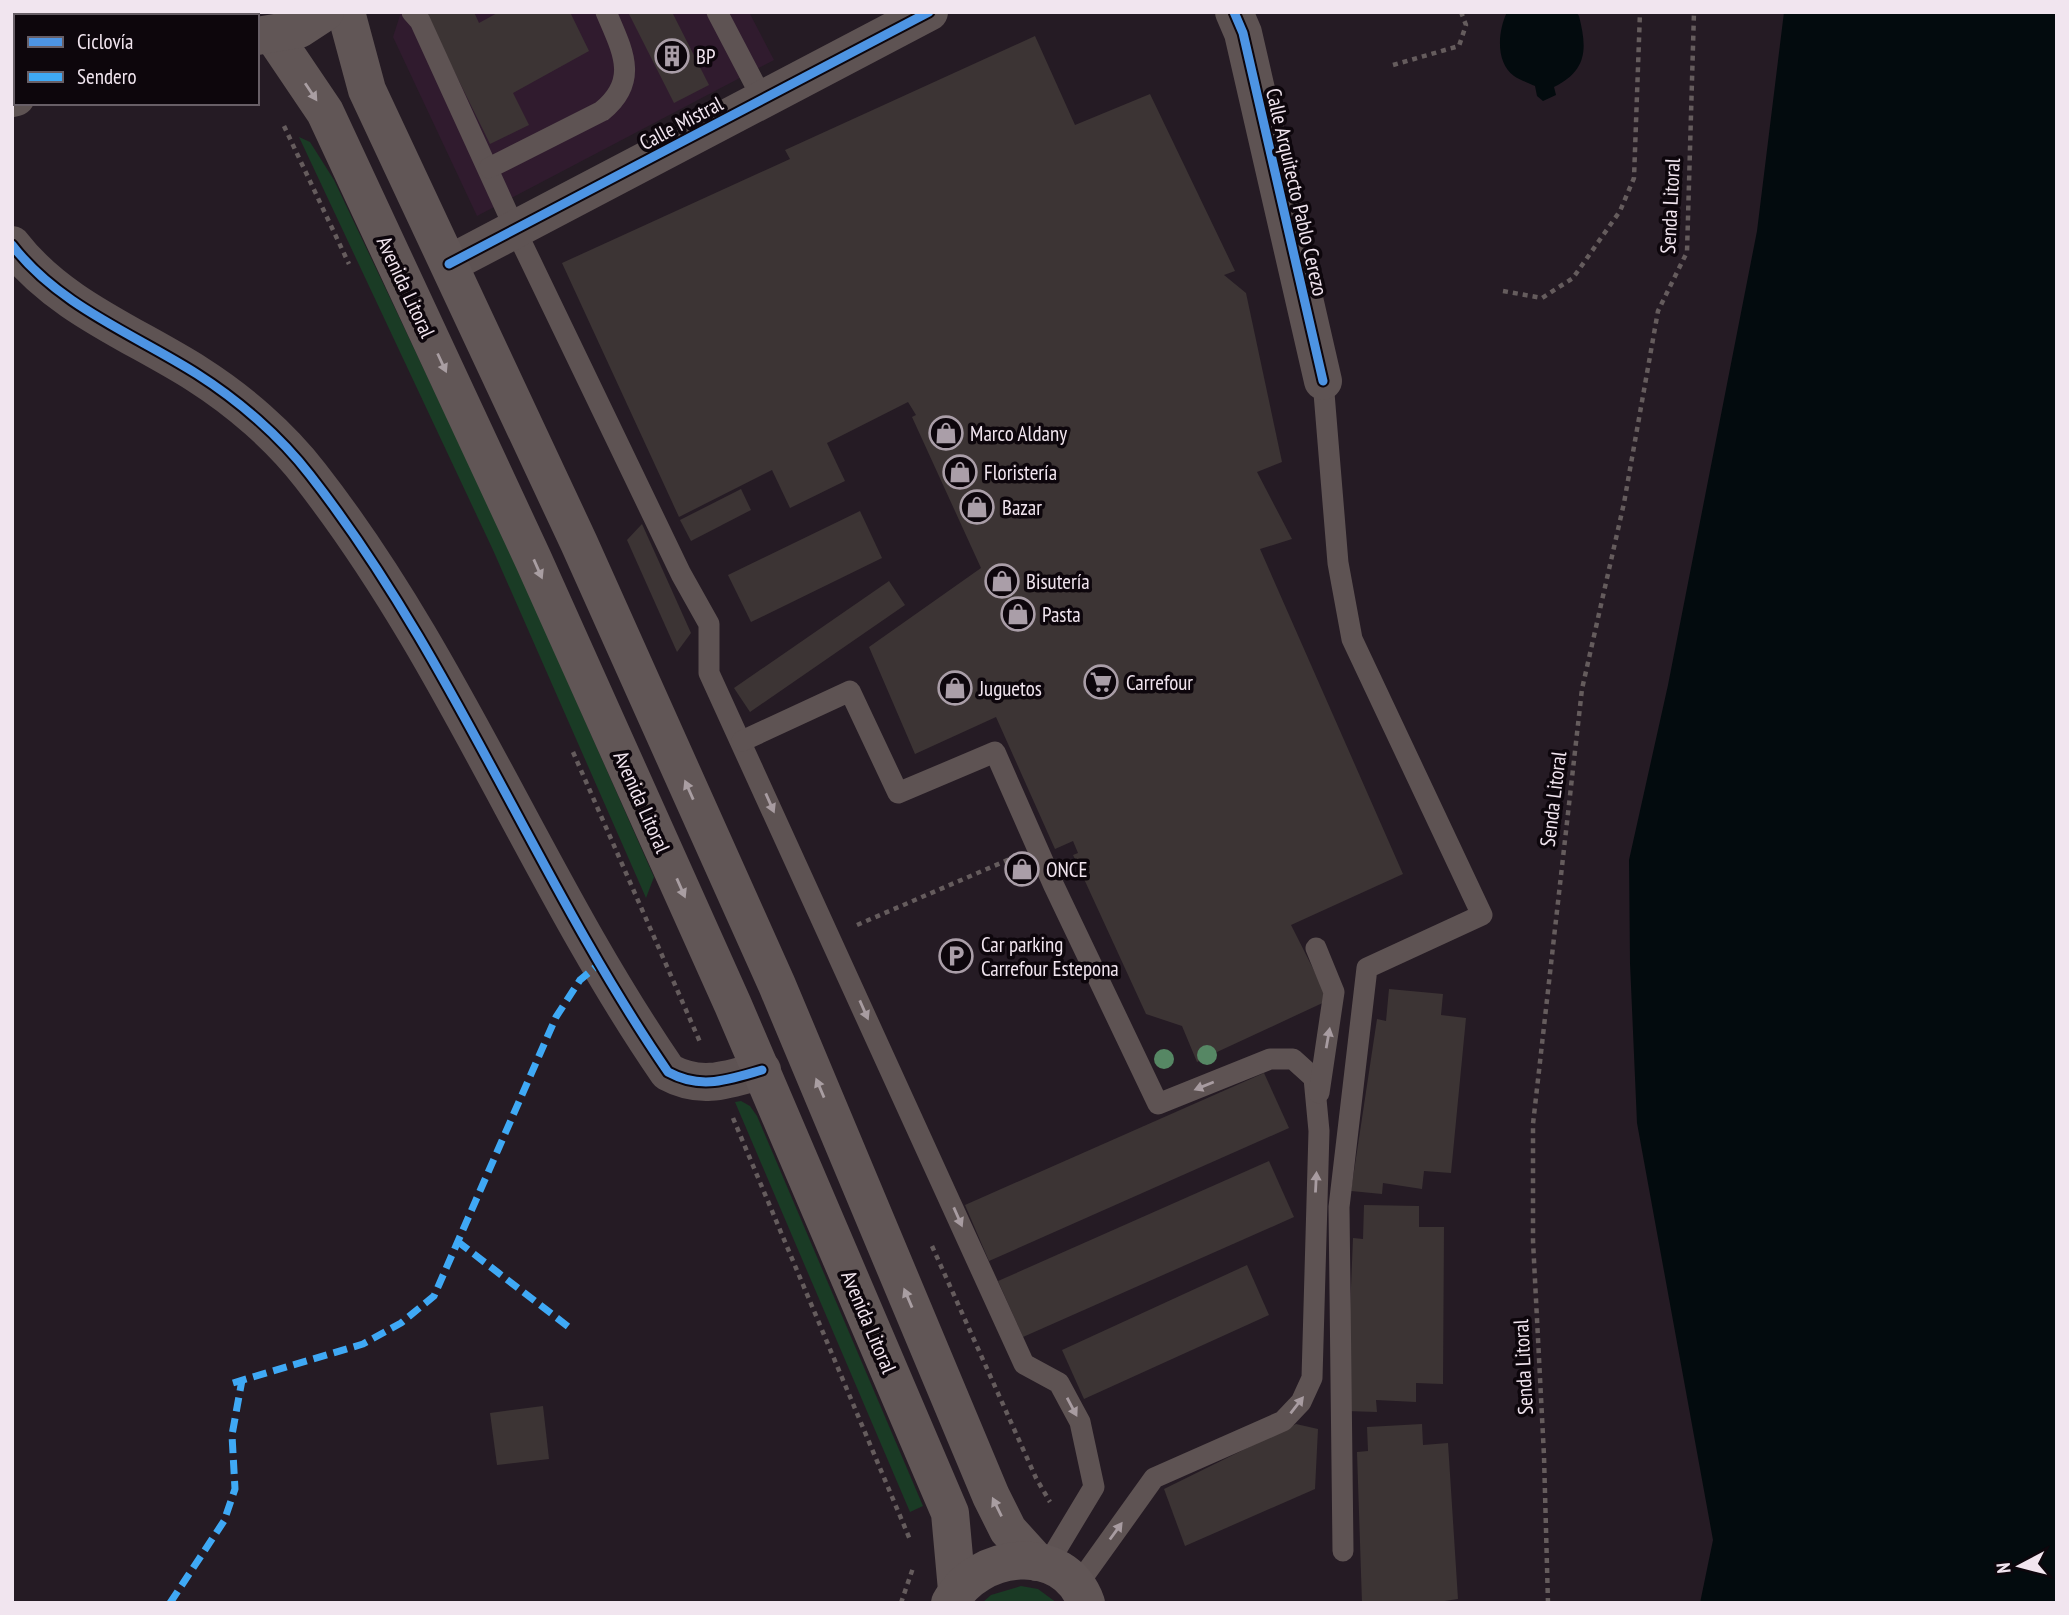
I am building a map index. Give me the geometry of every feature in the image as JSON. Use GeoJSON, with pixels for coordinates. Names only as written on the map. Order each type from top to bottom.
{"type":"FeatureCollection","features":[{"type":"Feature","properties":{"kind":"main road"},"geometry":{"type":"LineString","coordinates":[[265,35],[299,29],[325,12]]}},
{"type":"Feature","properties":{"kind":"main road"},"geometry":{"type":"LineString","coordinates":[[346,12],[367,90],[777,985],[991,1496],[1008,1530],[1061,1579]]}},
{"type":"Feature","properties":{"kind":"main road","name":"Avenida Litoral"},"geometry":{"type":"LineString","coordinates":[[265,35],[325,112],[533,559],[762,1070],[950,1513],[954,1597]]}},
{"type":"Feature","properties":{"kind":"main road"},"geometry":{"type":"LineString","coordinates":[[954,1597],[973,1575],[992,1564],[1014,1560],[1061,1579]]}},
{"type":"Feature","properties":{"kind":"street","name":"Calle Mistral"},"geometry":{"type":"LineString","coordinates":[[449,264],[929,12]]}},
{"type":"Feature","properties":{"kind":"street","name":"Calle Arquitecto Pablo Cerezo"},"geometry":{"type":"LineString","coordinates":[[1234,12],[1243,33],[1323,381]]}},
{"type":"Feature","properties":{"kind":"street"},"geometry":{"type":"LineString","coordinates":[[12,245],[22,258],[69,300],[199,375],[265,427],[308,473],[391,586],[624,1008],[668,1072],[692,1082],[718,1083],[762,1070]]}},
{"type":"Feature","properties":{"kind":"lane"},"geometry":{"type":"LineString","coordinates":[[489,168],[602,111],[616,100],[626,78],[621,49],[606,12]]}},
{"type":"Feature","properties":{"kind":"lane"},"geometry":{"type":"LineString","coordinates":[[717,12],[763,100]]}},
{"type":"Feature","properties":{"kind":"lane"},"geometry":{"type":"LineString","coordinates":[[416,17],[681,574],[709,624],[709,673],[1024,1364],[1059,1383],[1080,1422],[1094,1487],[1061,1579]]}},
{"type":"Feature","properties":{"kind":"lane"},"geometry":{"type":"LineString","coordinates":[[1323,381],[1338,563],[1352,639],[1482,915],[1367,968],[1339,1207],[1343,1551]]}},
{"type":"Feature","properties":{"kind":"lane"},"geometry":{"type":"LineString","coordinates":[[742,741],[850,691],[898,793],[995,752],[1158,1104],[1270,1059],[1293,1059],[1314,1078],[1317,1105],[1312,1378],[1301,1402],[1283,1421],[1154,1478],[1061,1579]]}},
{"type":"Feature","properties":{"kind":"lane"},"geometry":{"type":"LineString","coordinates":[[1316,948],[1334,992],[1317,1105]]}},
{"type":"Feature","properties":{"kind":"path"},"geometry":{"type":"LineString","coordinates":[[1393,65],[1459,46],[1466,26],[1461,12]]}},
{"type":"Feature","properties":{"kind":"path"},"geometry":{"type":"LineString","coordinates":[[1503,290],[1542,298],[1573,278],[1620,211],[1634,178],[1640,12]]}},
{"type":"Feature","properties":{"kind":"path"},"geometry":{"type":"LineString","coordinates":[[281,122],[352,270]]}},
{"type":"Feature","properties":{"kind":"path"},"geometry":{"type":"LineString","coordinates":[[572,750],[718,1083],[915,1554]]}},
{"type":"Feature","properties":{"kind":"path"},"geometry":{"type":"LineString","coordinates":[[831,936],[1038,847]]}},
{"type":"Feature","properties":{"kind":"path"},"geometry":{"type":"LineString","coordinates":[[901,1603],[914,1564]]}},
{"type":"Feature","properties":{"kind":"shaded area","name":"BP"},"geometry":{"type":"Polygon","coordinates":[[[401,12],[749,12],[774,60],[477,216],[393,37],[401,12]]]}},
{"type":"Feature","properties":{"kind":"shaded area"},"geometry":{"type":"Polygon","coordinates":[[[1507,12],[1576,12],[1579,16],[1584,48],[1582,57],[1573,73],[1554,87],[1556,95],[1543,101],[1537,96],[1535,86],[1508,70],[1500,46],[1507,12]]]}},
{"type":"Feature","properties":{"kind":"shaded area"},"geometry":{"type":"Polygon","coordinates":[[[1784,12],[2057,12],[2057,1603],[1700,1603],[1713,1540],[1637,1123],[1630,963],[1629,860],[1668,685],[1757,231],[1784,12]]]}},
{"type":"Feature","properties":{"kind":"green space"},"geometry":{"type":"Polygon","coordinates":[[[299,137],[310,142],[334,180],[506,542],[654,877],[646,898],[493,550],[299,137]]]}},
{"type":"Feature","properties":{"kind":"green space"},"geometry":{"type":"Polygon","coordinates":[[[741,1101],[750,1106],[757,1116],[923,1506],[910,1512],[735,1102],[741,1101]]]}},
{"type":"Feature","properties":{"kind":"green space"},"geometry":{"type":"Polygon","coordinates":[[[1021,1586],[1038,1589],[1057,1603],[982,1603],[991,1595],[1021,1586]]]}},
{"type":"Feature","properties":{"kind":"building"},"geometry":{"type":"Polygon","coordinates":[[[425,12],[474,12],[479,23],[499,12],[570,12],[589,51],[513,93],[529,125],[490,144],[425,12]]]}},
{"type":"Feature","properties":{"kind":"building","name":"BP"},"geometry":{"type":"Polygon","coordinates":[[[628,12],[672,12],[709,85],[674,103],[628,12]]]}},
{"type":"Feature","properties":{"kind":"building"},"geometry":{"type":"Polygon","coordinates":[[[1035,36],[1075,125],[1150,94],[1235,271],[1224,275],[1246,293],[1282,462],[1257,472],[1292,539],[1260,549],[1403,874],[1291,925],[1329,1000],[1217,1052],[1214,1049],[1204,1051],[1203,1059],[1197,1062],[1182,1026],[1146,1014],[1073,855],[1078,853],[1073,841],[1055,849],[996,717],[915,754],[869,647],[981,568],[912,417],[916,415],[908,402],[827,443],[845,481],[790,508],[772,470],[679,517],[562,263],[790,159],[785,150],[1035,36]]]}},
{"type":"Feature","properties":{"kind":"building"},"geometry":{"type":"Polygon","coordinates":[[[741,489],[751,510],[691,541],[680,520],[741,489]]]}},
{"type":"Feature","properties":{"kind":"building"},"geometry":{"type":"Polygon","coordinates":[[[860,511],[882,558],[751,622],[728,575],[860,511]]]}},
{"type":"Feature","properties":{"kind":"building"},"geometry":{"type":"Polygon","coordinates":[[[642,524],[691,633],[677,652],[627,540],[642,524]]]}},
{"type":"Feature","properties":{"kind":"building"},"geometry":{"type":"Polygon","coordinates":[[[889,581],[905,605],[750,712],[734,688],[889,581]]]}},
{"type":"Feature","properties":{"kind":"building","name":"ONCE"},"geometry":{"type":"Polygon","coordinates":[[[1024,865],[1026,871],[1019,874],[1017,867],[1024,865]]]}},
{"type":"Feature","properties":{"kind":"building"},"geometry":{"type":"Polygon","coordinates":[[[1389,989],[1443,994],[1441,1015],[1466,1018],[1451,1173],[1424,1171],[1422,1189],[1383,1183],[1382,1194],[1351,1191],[1377,1019],[1386,1021],[1389,989]]]}},
{"type":"Feature","properties":{"kind":"building"},"geometry":{"type":"Polygon","coordinates":[[[1264,1073],[1289,1128],[989,1261],[965,1205],[1264,1073]]]}},
{"type":"Feature","properties":{"kind":"building"},"geometry":{"type":"Polygon","coordinates":[[[1269,1161],[1294,1217],[1023,1337],[998,1281],[1269,1161]]]}},
{"type":"Feature","properties":{"kind":"building"},"geometry":{"type":"Polygon","coordinates":[[[1364,1205],[1419,1206],[1419,1227],[1444,1227],[1443,1384],[1416,1383],[1416,1402],[1376,1400],[1377,1412],[1346,1411],[1353,1238],[1363,1239],[1364,1205]]]}},
{"type":"Feature","properties":{"kind":"building"},"geometry":{"type":"Polygon","coordinates":[[[1247,1265],[1269,1315],[1084,1399],[1062,1350],[1247,1265]]]}},
{"type":"Feature","properties":{"kind":"building"},"geometry":{"type":"Polygon","coordinates":[[[543,1406],[549,1459],[497,1465],[490,1413],[543,1406]]]}},
{"type":"Feature","properties":{"kind":"building"},"geometry":{"type":"Polygon","coordinates":[[[1296,1424],[1318,1429],[1315,1489],[1185,1546],[1164,1489],[1296,1424]]]}},
{"type":"Feature","properties":{"kind":"building"},"geometry":{"type":"Polygon","coordinates":[[[1422,1424],[1423,1445],[1448,1443],[1458,1599],[1431,1603],[1362,1603],[1357,1452],[1368,1451],[1367,1427],[1422,1424]]]}},
{"type":"Feature","properties":{"kind":"marked path"},"geometry":{"type":"LineString","coordinates":[[233,1383],[363,1344],[401,1323],[434,1296],[556,1017],[580,980],[598,965]]}},
{"type":"Feature","properties":{"kind":"marked path"},"geometry":{"type":"LineString","coordinates":[[457,1241],[570,1328]]}},
{"type":"Feature","properties":{"kind":"marked path"},"geometry":{"type":"LineString","coordinates":[[170,1603],[224,1521],[235,1489],[232,1435],[242,1380]]}},
{"type":"Feature","properties":{"kind":"cycle path"},"geometry":{"type":"LineString","coordinates":[[449,264],[929,12]]}},
{"type":"Feature","properties":{"kind":"cycle path"},"geometry":{"type":"LineString","coordinates":[[1234,12],[1243,33],[1323,381]]}},
{"type":"Feature","properties":{"kind":"cycle path"},"geometry":{"type":"LineString","coordinates":[[12,245],[31,266],[75,302],[173,359],[228,395],[272,433],[310,475],[361,546],[408,619],[452,694],[577,924],[668,1072],[692,1081],[714,1082],[762,1070]]}},
{"type":"Feature","properties":{"kind":"place","name":"BP"},"geometry":{"type":"Point","coordinates":[672,56]}},
{"type":"Feature","properties":{"kind":"place","name":"Marco Aldany"},"geometry":{"type":"Point","coordinates":[946,433]}},
{"type":"Feature","properties":{"kind":"place","name":"Floristería"},"geometry":{"type":"Point","coordinates":[960,472]}},
{"type":"Feature","properties":{"kind":"place","name":"Bazar"},"geometry":{"type":"Point","coordinates":[977,507]}},
{"type":"Feature","properties":{"kind":"place","name":"Bisutería"},"geometry":{"type":"Point","coordinates":[1002,581]}},
{"type":"Feature","properties":{"kind":"place","name":"Pasta"},"geometry":{"type":"Point","coordinates":[1018,614]}},
{"type":"Feature","properties":{"kind":"place","name":"Carrefour"},"geometry":{"type":"Point","coordinates":[1101,682]}},
{"type":"Feature","properties":{"kind":"place","name":"Juguetos"},"geometry":{"type":"Point","coordinates":[955,688]}},
{"type":"Feature","properties":{"kind":"place","name":"ONCE"},"geometry":{"type":"Point","coordinates":[1022,869]}},
{"type":"Feature","properties":{"kind":"place","name":"Car parking Carrefour Estepona"},"geometry":{"type":"Point","coordinates":[956,956]}}]}
